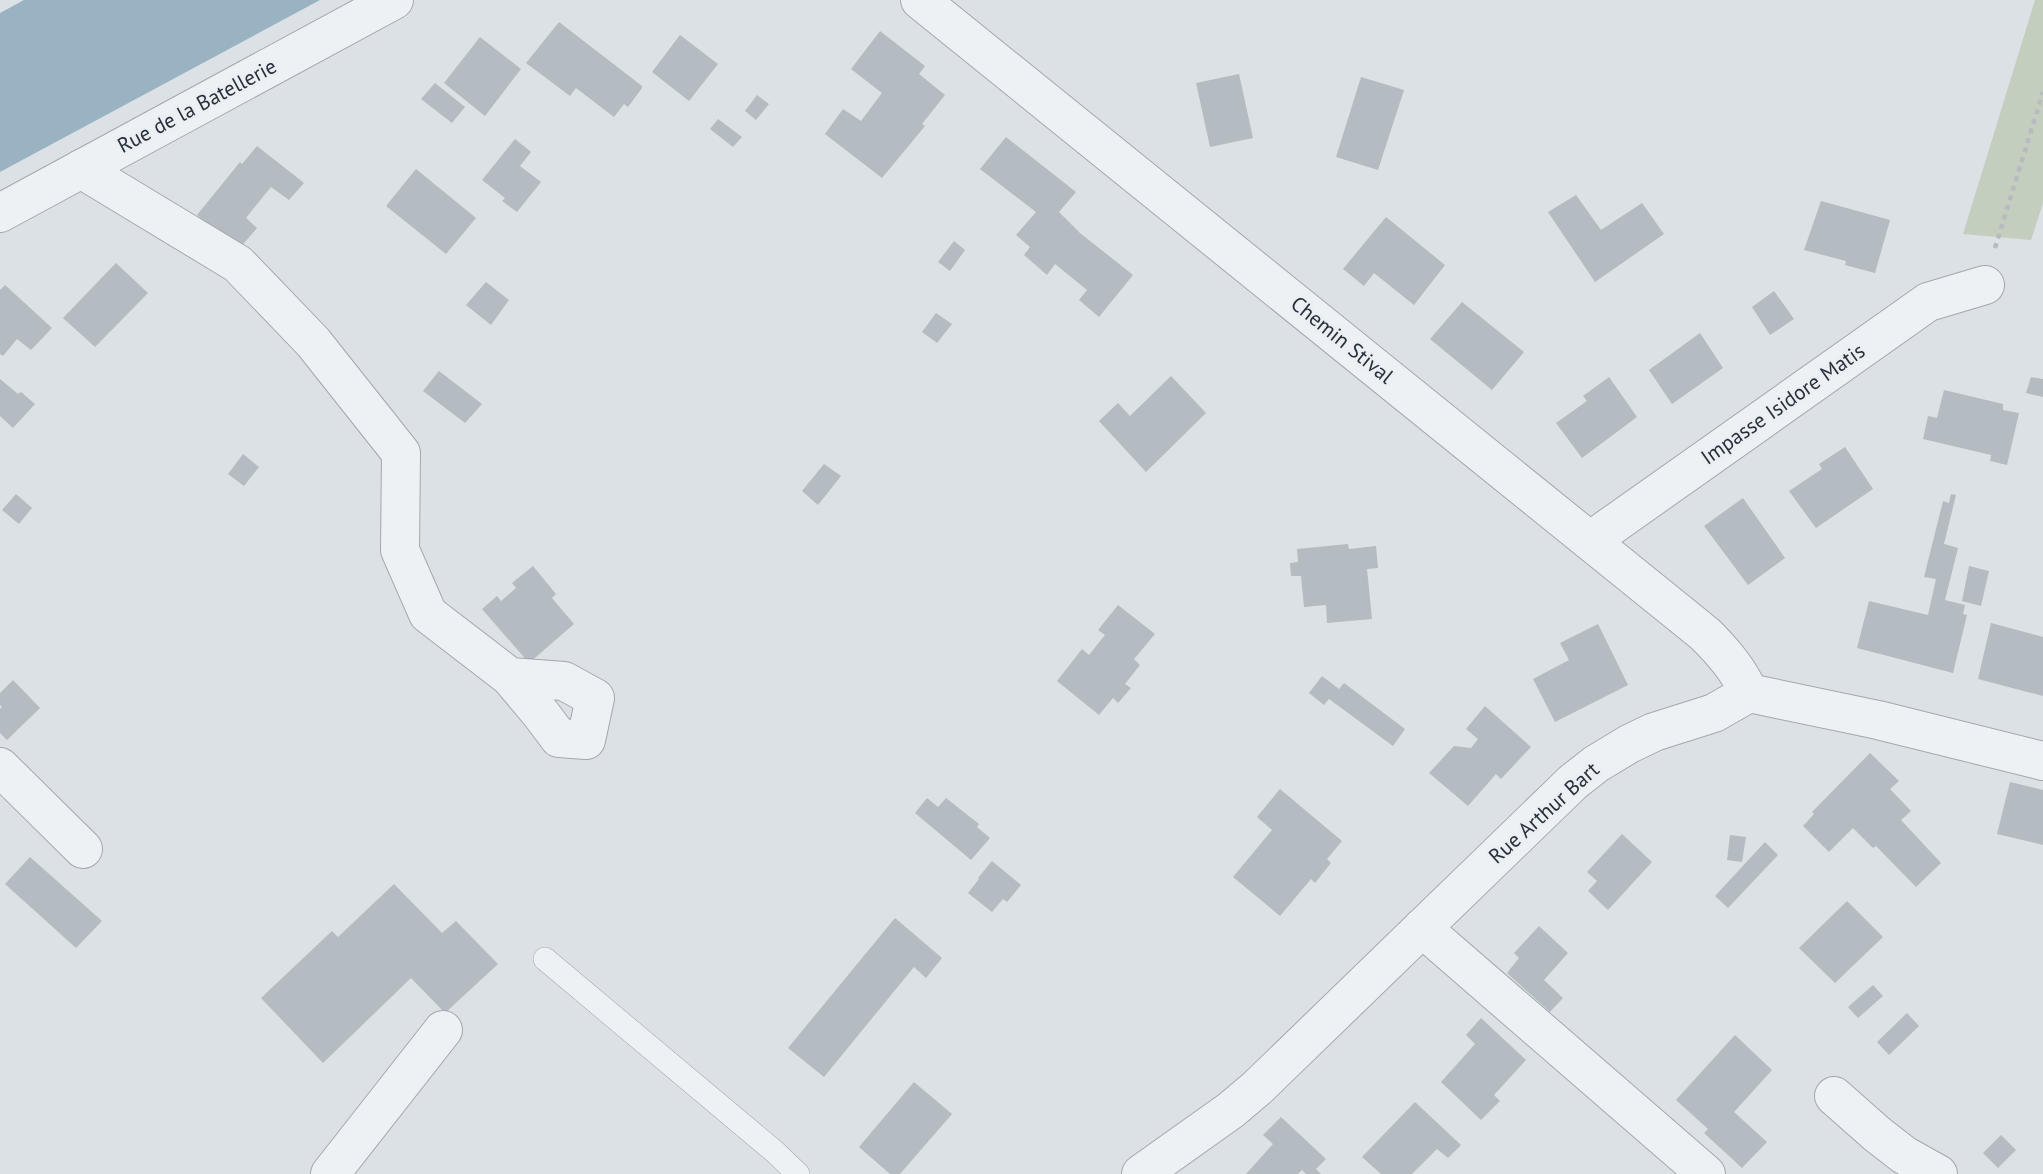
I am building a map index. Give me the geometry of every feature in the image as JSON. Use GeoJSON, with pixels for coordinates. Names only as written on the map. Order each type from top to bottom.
{"type":"FeatureCollection","features":[{"type":"Feature","properties":{"kind":"street","name":"Rue de la Batellerie"},"geometry":{"type":"LineString","coordinates":[[0,213],[394,0]]}},
{"type":"Feature","properties":{"kind":"street","name":"Chemin Stival"},"geometry":{"type":"LineString","coordinates":[[920,0],[1705,634],[1740,673],[1749,693]]}},
{"type":"Feature","properties":{"kind":"street"},"geometry":{"type":"LineString","coordinates":[[81,169],[237,264],[313,342],[401,453],[400,550],[428,614],[510,677]]}},
{"type":"Feature","properties":{"kind":"street","name":"Impasse Isidore Matis"},"geometry":{"type":"LineString","coordinates":[[1590,541],[1928,302],[1985,285]]}},
{"type":"Feature","properties":{"kind":"street"},"geometry":{"type":"LineString","coordinates":[[1749,693],[1878,720],[2043,761]]}},
{"type":"Feature","properties":{"kind":"street","name":"Rue Arthur Bart"},"geometry":{"type":"LineString","coordinates":[[1141,1174],[1231,1110],[1257,1088],[1547,805],[1596,764],[1654,732],[1714,713],[1749,693]]}},
{"type":"Feature","properties":{"kind":"street"},"geometry":{"type":"LineString","coordinates":[[0,767],[83,849]]}},
{"type":"Feature","properties":{"kind":"street"},"geometry":{"type":"LineString","coordinates":[[1422,928],[1706,1174]]}},
{"type":"Feature","properties":{"kind":"street"},"geometry":{"type":"LineString","coordinates":[[330,1174],[443,1030]]}},
{"type":"Feature","properties":{"kind":"street"},"geometry":{"type":"LineString","coordinates":[[1834,1096],[1904,1155],[1938,1174]]}},
{"type":"Feature","properties":{"kind":"lane"},"geometry":{"type":"LineString","coordinates":[[545,958],[798,1174]]}},
{"type":"Feature","properties":{"kind":"path"},"geometry":{"type":"LineString","coordinates":[[1997,237],[2043,92]]}},
{"type":"Feature","properties":{"kind":"green space"},"geometry":{"type":"Polygon","coordinates":[[[2035,0],[2043,0],[2043,203],[2031,240],[1963,234],[2035,0]]]}},
{"type":"Feature","properties":{"kind":"water"},"geometry":{"type":"Polygon","coordinates":[[[24,0],[320,0],[0,172],[0,13],[24,0]]]}},
{"type":"Feature","properties":{"kind":"building"},"geometry":{"type":"Polygon","coordinates":[[[559,22],[642,86],[628,107],[624,104],[614,117],[576,88],[570,96],[526,63],[559,22]]]}},
{"type":"Feature","properties":{"kind":"building"},"geometry":{"type":"Polygon","coordinates":[[[880,31],[925,66],[919,74],[945,95],[922,124],[925,126],[882,178],[825,134],[843,109],[861,121],[882,93],[851,69],[880,31]]]}},
{"type":"Feature","properties":{"kind":"building"},"geometry":{"type":"Polygon","coordinates":[[[680,35],[718,64],[689,101],[652,72],[680,35]]]}},
{"type":"Feature","properties":{"kind":"building"},"geometry":{"type":"Polygon","coordinates":[[[480,37],[521,69],[485,116],[444,83],[480,37]]]}},
{"type":"Feature","properties":{"kind":"building"},"geometry":{"type":"Polygon","coordinates":[[[1239,74],[1253,138],[1210,147],[1196,83],[1239,74]]]}},
{"type":"Feature","properties":{"kind":"building"},"geometry":{"type":"Polygon","coordinates":[[[1361,77],[1404,90],[1378,170],[1336,157],[1361,77]]]}},
{"type":"Feature","properties":{"kind":"building"},"geometry":{"type":"Polygon","coordinates":[[[435,83],[465,107],[452,123],[421,99],[435,83]]]}},
{"type":"Feature","properties":{"kind":"building"},"geometry":{"type":"Polygon","coordinates":[[[757,95],[769,104],[756,120],[745,111],[757,95]]]}},
{"type":"Feature","properties":{"kind":"building"},"geometry":{"type":"Polygon","coordinates":[[[718,119],[742,137],[733,147],[710,129],[718,119]]]}},
{"type":"Feature","properties":{"kind":"building"},"geometry":{"type":"Polygon","coordinates":[[[1006,137],[1076,192],[1059,212],[1080,233],[1133,275],[1099,317],[1079,300],[1087,290],[1055,264],[1047,275],[1024,255],[1030,247],[1016,235],[1036,212],[980,169],[1006,137]]]}},
{"type":"Feature","properties":{"kind":"building"},"geometry":{"type":"Polygon","coordinates":[[[515,139],[531,152],[520,166],[541,182],[517,212],[502,201],[505,198],[482,180],[515,139]]]}},
{"type":"Feature","properties":{"kind":"building"},"geometry":{"type":"Polygon","coordinates":[[[257,146],[304,183],[289,200],[271,187],[246,218],[257,228],[239,249],[197,215],[240,162],[242,164],[257,146]]]}},
{"type":"Feature","properties":{"kind":"building"},"geometry":{"type":"Polygon","coordinates":[[[416,169],[476,218],[446,254],[386,206],[416,169]]]}},
{"type":"Feature","properties":{"kind":"building"},"geometry":{"type":"Polygon","coordinates":[[[1576,195],[1601,230],[1642,203],[1664,234],[1595,282],[1548,212],[1576,195]]]}},
{"type":"Feature","properties":{"kind":"building"},"geometry":{"type":"Polygon","coordinates":[[[1821,201],[1890,220],[1875,273],[1845,265],[1846,261],[1804,250],[1821,201]]]}},
{"type":"Feature","properties":{"kind":"building"},"geometry":{"type":"Polygon","coordinates":[[[1386,217],[1445,265],[1414,305],[1374,273],[1364,286],[1343,269],[1386,217]]]}},
{"type":"Feature","properties":{"kind":"building"},"geometry":{"type":"Polygon","coordinates":[[[954,241],[965,250],[950,271],[938,262],[954,241]]]}},
{"type":"Feature","properties":{"kind":"building"},"geometry":{"type":"Polygon","coordinates":[[[116,263],[148,293],[95,347],[63,318],[116,263]]]}},
{"type":"Feature","properties":{"kind":"building"},"geometry":{"type":"Polygon","coordinates":[[[486,282],[509,300],[491,325],[466,305],[486,282]]]}},
{"type":"Feature","properties":{"kind":"building"},"geometry":{"type":"Polygon","coordinates":[[[5,285],[52,328],[31,350],[17,339],[3,356],[0,354],[0,290],[5,285]]]}},
{"type":"Feature","properties":{"kind":"building"},"geometry":{"type":"Polygon","coordinates":[[[1774,291],[1794,319],[1770,335],[1752,307],[1774,291]]]}},
{"type":"Feature","properties":{"kind":"building"},"geometry":{"type":"Polygon","coordinates":[[[1462,302],[1524,352],[1492,390],[1430,339],[1462,302]]]}},
{"type":"Feature","properties":{"kind":"building"},"geometry":{"type":"Polygon","coordinates":[[[936,313],[952,324],[937,343],[922,332],[936,313]]]}},
{"type":"Feature","properties":{"kind":"building"},"geometry":{"type":"Polygon","coordinates":[[[1700,333],[1723,368],[1672,404],[1649,370],[1700,333]]]}},
{"type":"Feature","properties":{"kind":"building"},"geometry":{"type":"Polygon","coordinates":[[[439,371],[482,404],[465,423],[423,391],[439,371]]]}},
{"type":"Feature","properties":{"kind":"building"},"geometry":{"type":"Polygon","coordinates":[[[1171,376],[1206,413],[1146,472],[1099,421],[1118,403],[1130,416],[1171,376]]]}},
{"type":"Feature","properties":{"kind":"building"},"geometry":{"type":"Polygon","coordinates":[[[1609,377],[1637,417],[1582,458],[1556,423],[1587,401],[1583,396],[1609,377]]]}},
{"type":"Feature","properties":{"kind":"building"},"geometry":{"type":"Polygon","coordinates":[[[2031,377],[2043,379],[2043,397],[2026,393],[2031,377]]]}},
{"type":"Feature","properties":{"kind":"building"},"geometry":{"type":"Polygon","coordinates":[[[0,379],[35,404],[13,428],[0,416],[0,379]]]}},
{"type":"Feature","properties":{"kind":"building"},"geometry":{"type":"Polygon","coordinates":[[[1944,390],[2003,404],[2003,410],[2019,413],[2007,465],[1990,461],[1991,455],[1923,439],[1928,416],[1937,418],[1944,390]]]}},
{"type":"Feature","properties":{"kind":"building"},"geometry":{"type":"Polygon","coordinates":[[[1845,447],[1873,489],[1816,528],[1789,491],[1822,469],[1819,464],[1845,447]]]}},
{"type":"Feature","properties":{"kind":"building"},"geometry":{"type":"Polygon","coordinates":[[[243,454],[259,467],[244,486],[228,474],[243,454]]]}},
{"type":"Feature","properties":{"kind":"building"},"geometry":{"type":"Polygon","coordinates":[[[824,464],[841,476],[818,505],[802,491],[824,464]]]}},
{"type":"Feature","properties":{"kind":"building"},"geometry":{"type":"Polygon","coordinates":[[[16,494],[32,508],[19,524],[2,510],[16,494]]]}},
{"type":"Feature","properties":{"kind":"building"},"geometry":{"type":"Polygon","coordinates":[[[1951,494],[1956,495],[1944,544],[1958,548],[1945,600],[1965,605],[1963,614],[1967,615],[1953,673],[1857,648],[1869,601],[1928,615],[1936,579],[1924,577],[1943,501],[1949,503],[1951,494]]]}},
{"type":"Feature","properties":{"kind":"building"},"geometry":{"type":"Polygon","coordinates":[[[1743,498],[1785,558],[1748,585],[1704,526],[1743,498]]]}},
{"type":"Feature","properties":{"kind":"building"},"geometry":{"type":"Polygon","coordinates":[[[1348,544],[1349,549],[1376,546],[1378,568],[1367,569],[1372,619],[1327,623],[1326,605],[1304,607],[1301,576],[1291,576],[1290,563],[1298,562],[1297,549],[1348,544]]]}},
{"type":"Feature","properties":{"kind":"building"},"geometry":{"type":"Polygon","coordinates":[[[533,566],[556,594],[552,598],[574,624],[529,663],[482,609],[497,596],[501,601],[516,588],[512,583],[533,566]]]}},
{"type":"Feature","properties":{"kind":"building"},"geometry":{"type":"Polygon","coordinates":[[[1969,566],[1989,571],[1981,606],[1962,601],[1969,566]]]}},
{"type":"Feature","properties":{"kind":"building"},"geometry":{"type":"Polygon","coordinates":[[[1118,605],[1155,634],[1134,659],[1140,665],[1125,684],[1131,688],[1118,703],[1113,698],[1099,715],[1057,681],[1082,649],[1089,655],[1105,635],[1098,630],[1118,605]]]}},
{"type":"Feature","properties":{"kind":"building"},"geometry":{"type":"Polygon","coordinates":[[[1991,623],[2043,637],[2043,696],[1978,679],[1991,623]]]}},
{"type":"Feature","properties":{"kind":"building"},"geometry":{"type":"Polygon","coordinates":[[[1598,624],[1628,685],[1555,722],[1533,679],[1569,660],[1560,643],[1598,624]]]}},
{"type":"Feature","properties":{"kind":"building"},"geometry":{"type":"Polygon","coordinates":[[[1322,676],[1339,689],[1344,683],[1405,729],[1393,746],[1329,699],[1324,705],[1309,693],[1322,676]]]}},
{"type":"Feature","properties":{"kind":"building"},"geometry":{"type":"Polygon","coordinates":[[[13,680],[40,708],[7,740],[0,733],[0,693],[13,680]]]}},
{"type":"Feature","properties":{"kind":"building"},"geometry":{"type":"Polygon","coordinates":[[[1485,706],[1531,747],[1501,779],[1496,774],[1468,806],[1429,773],[1454,746],[1471,748],[1478,739],[1466,729],[1485,706]]]}},
{"type":"Feature","properties":{"kind":"building"},"geometry":{"type":"Polygon","coordinates":[[[1870,753],[1899,781],[1890,789],[1911,811],[1901,820],[1941,863],[1916,887],[1876,846],[1873,848],[1853,828],[1829,852],[1803,826],[1814,814],[1812,812],[1870,753]]]}},
{"type":"Feature","properties":{"kind":"building"},"geometry":{"type":"Polygon","coordinates":[[[2010,782],[2043,790],[2043,845],[1997,834],[2010,782]]]}},
{"type":"Feature","properties":{"kind":"building"},"geometry":{"type":"Polygon","coordinates":[[[1280,789],[1342,841],[1327,859],[1331,863],[1315,883],[1311,879],[1280,916],[1233,877],[1272,830],[1257,817],[1280,789]]]}},
{"type":"Feature","properties":{"kind":"building"},"geometry":{"type":"Polygon","coordinates":[[[927,798],[938,807],[946,798],[979,824],[977,827],[990,838],[971,860],[915,813],[927,798]]]}},
{"type":"Feature","properties":{"kind":"building"},"geometry":{"type":"Polygon","coordinates":[[[1622,834],[1652,862],[1608,910],[1588,891],[1597,881],[1587,872],[1622,834]]]}},
{"type":"Feature","properties":{"kind":"building"},"geometry":{"type":"Polygon","coordinates":[[[1730,835],[1746,837],[1742,862],[1727,860],[1730,835]]]}},
{"type":"Feature","properties":{"kind":"building"},"geometry":{"type":"Polygon","coordinates":[[[1765,842],[1778,855],[1728,908],[1715,896],[1765,842]]]}},
{"type":"Feature","properties":{"kind":"building"},"geometry":{"type":"Polygon","coordinates":[[[30,857],[102,921],[76,948],[5,884],[30,857]]]}},
{"type":"Feature","properties":{"kind":"building"},"geometry":{"type":"Polygon","coordinates":[[[992,861],[1021,885],[1007,902],[1003,899],[992,912],[968,893],[992,861]]]}},
{"type":"Feature","properties":{"kind":"building"},"geometry":{"type":"Polygon","coordinates":[[[394,884],[442,933],[456,921],[498,964],[445,1013],[411,978],[323,1063],[261,998],[332,931],[338,937],[394,884]]]}},
{"type":"Feature","properties":{"kind":"building"},"geometry":{"type":"Polygon","coordinates":[[[1847,901],[1883,937],[1835,983],[1799,948],[1847,901]]]}},
{"type":"Feature","properties":{"kind":"building"},"geometry":{"type":"Polygon","coordinates":[[[895,918],[942,958],[926,978],[914,967],[824,1077],[788,1048],[895,918]]]}},
{"type":"Feature","properties":{"kind":"building"},"geometry":{"type":"Polygon","coordinates":[[[1539,926],[1568,953],[1544,980],[1563,998],[1550,1012],[1507,973],[1519,958],[1514,953],[1539,926]]]}},
{"type":"Feature","properties":{"kind":"building"},"geometry":{"type":"Polygon","coordinates":[[[1873,985],[1883,996],[1858,1018],[1848,1007],[1873,985]]]}},
{"type":"Feature","properties":{"kind":"building"},"geometry":{"type":"Polygon","coordinates":[[[1907,1013],[1919,1026],[1889,1055],[1877,1042],[1907,1013]]]}},
{"type":"Feature","properties":{"kind":"building"},"geometry":{"type":"Polygon","coordinates":[[[1481,1018],[1526,1060],[1494,1095],[1500,1101],[1481,1120],[1441,1082],[1475,1044],[1466,1035],[1481,1018]]]}},
{"type":"Feature","properties":{"kind":"building"},"geometry":{"type":"Polygon","coordinates":[[[1735,1035],[1772,1070],[1734,1112],[1767,1142],[1742,1168],[1704,1133],[1708,1129],[1676,1100],[1735,1035]]]}},
{"type":"Feature","properties":{"kind":"building"},"geometry":{"type":"Polygon","coordinates":[[[914,1082],[952,1114],[900,1174],[890,1174],[859,1147],[914,1082]]]}},
{"type":"Feature","properties":{"kind":"building"},"geometry":{"type":"Polygon","coordinates":[[[1415,1102],[1461,1145],[1448,1158],[1437,1149],[1412,1174],[1381,1174],[1362,1157],[1415,1102]]]}},
{"type":"Feature","properties":{"kind":"building"},"geometry":{"type":"Polygon","coordinates":[[[1281,1117],[1326,1159],[1316,1169],[1321,1174],[1306,1174],[1302,1170],[1298,1174],[1246,1174],[1273,1144],[1263,1135],[1281,1117]]]}},
{"type":"Feature","properties":{"kind":"building"},"geometry":{"type":"Polygon","coordinates":[[[2001,1135],[2016,1150],[1998,1168],[1983,1153],[2001,1135]]]}}]}
